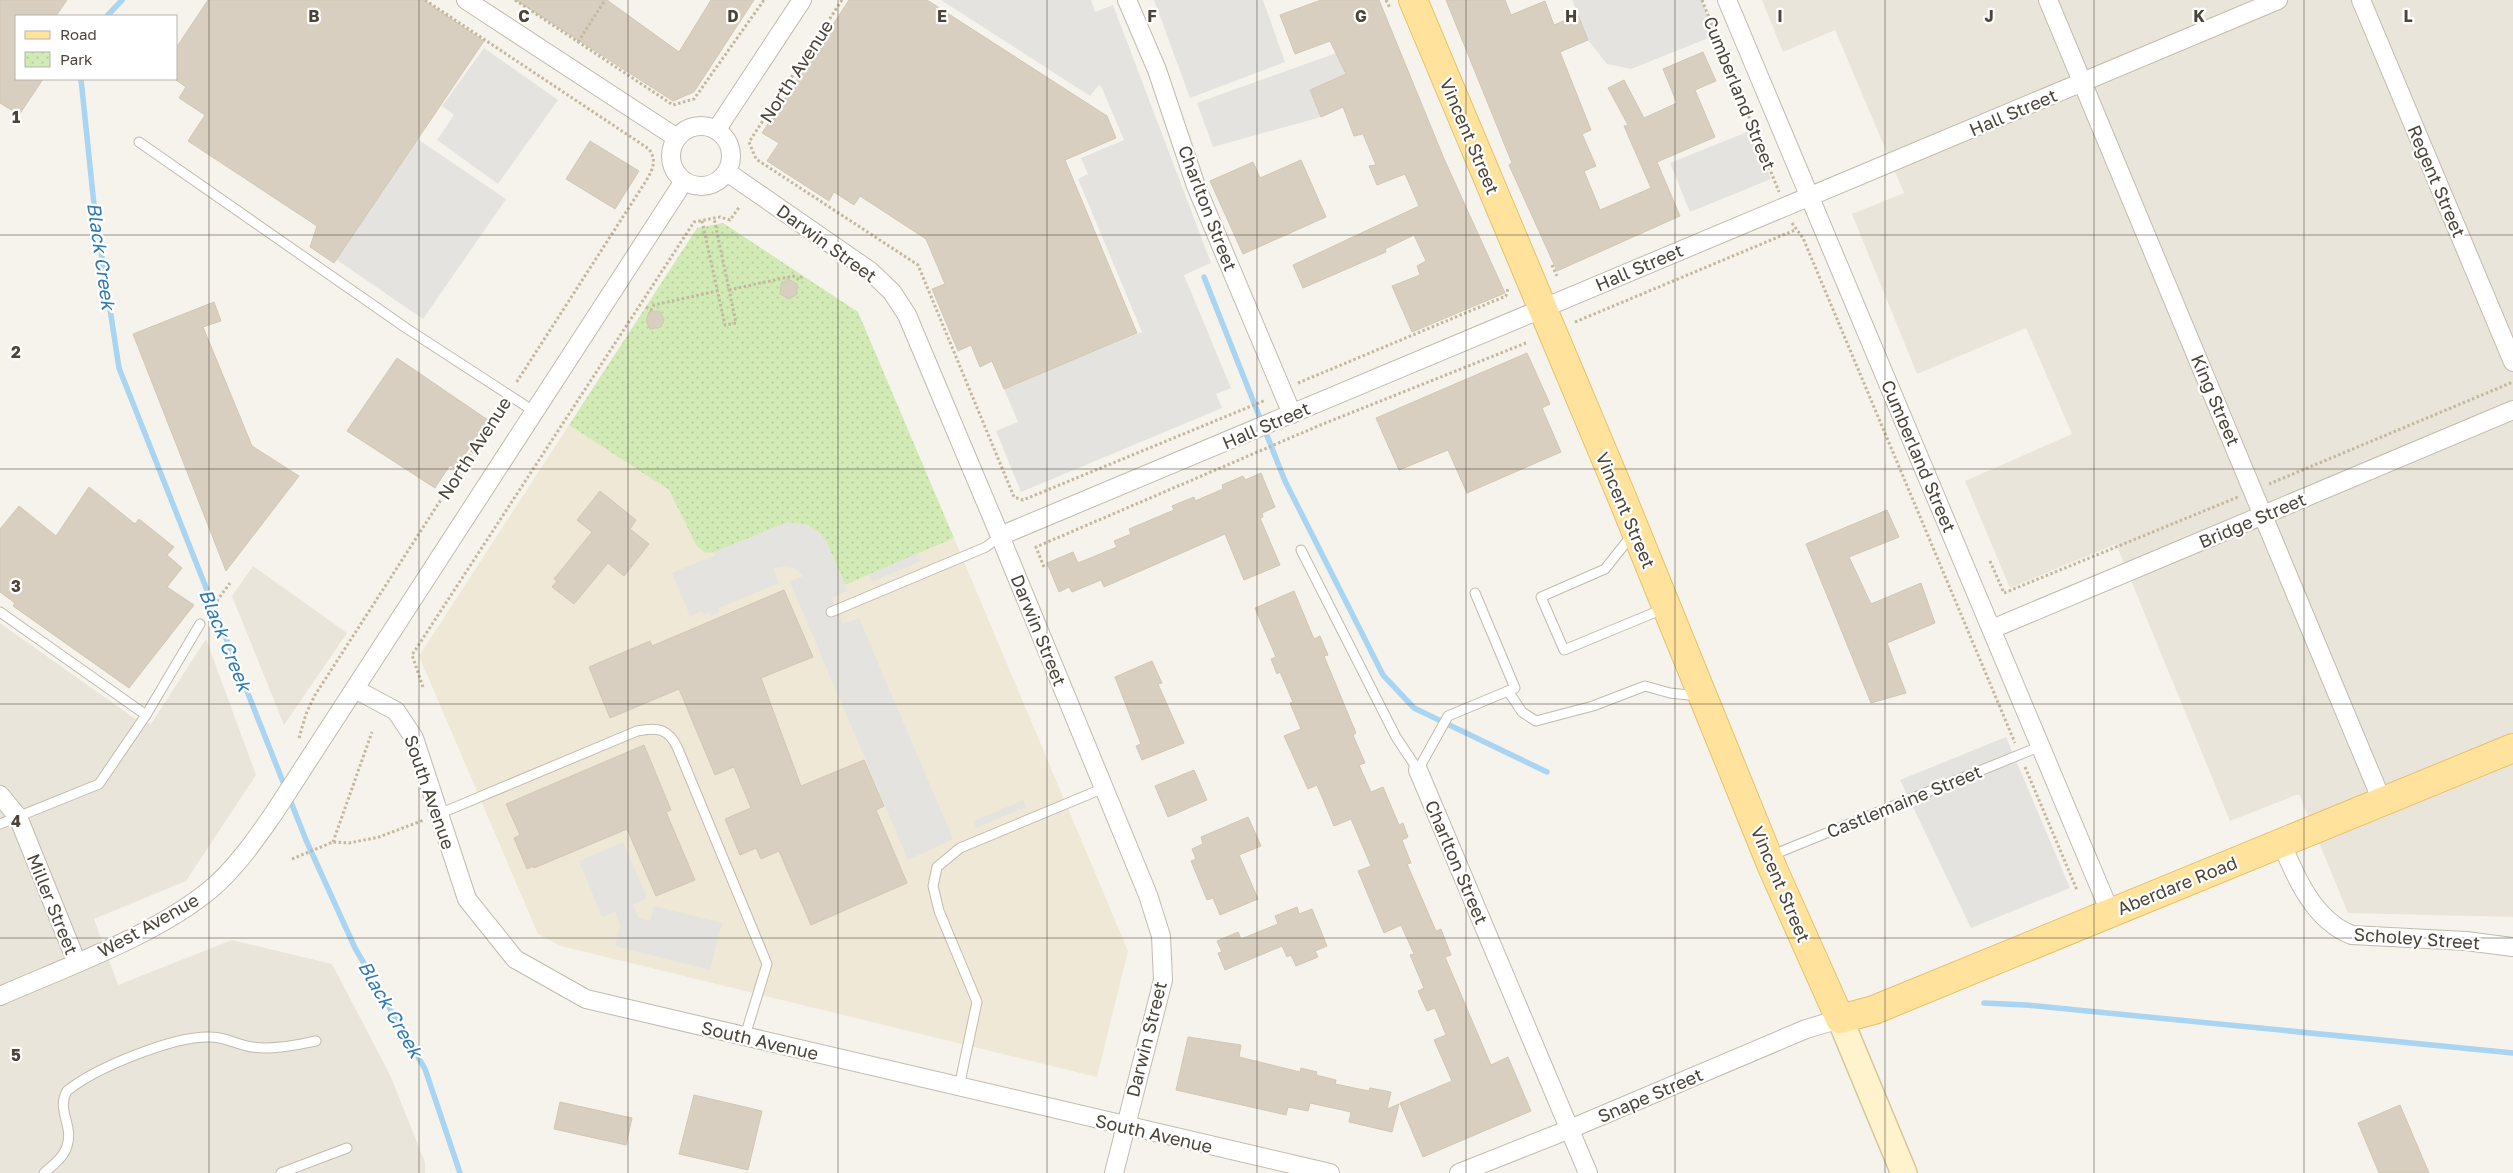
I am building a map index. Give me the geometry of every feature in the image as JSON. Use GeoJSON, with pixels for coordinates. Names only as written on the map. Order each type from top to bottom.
{"type":"FeatureCollection","features":[{"type":"Feature","properties":{"kind":"main road","name":"Vincent Street"},"geometry":{"type":"LineString","coordinates":[[1413,0],[1667,607],[1768,857],[1840,1019]]}},
{"type":"Feature","properties":{"kind":"main road","name":"Aberdare Road"},"geometry":{"type":"LineString","coordinates":[[1840,1019],[1874,1010],[2513,748]]}},
{"type":"Feature","properties":{"kind":"street"},"geometry":{"type":"LineString","coordinates":[[466,0],[677,138]]}},
{"type":"Feature","properties":{"kind":"street","name":"North Avenue"},"geometry":{"type":"LineString","coordinates":[[717,129],[802,0]]}},
{"type":"Feature","properties":{"kind":"street","name":"Charlton Street"},"geometry":{"type":"LineString","coordinates":[[1127,0],[1157,70],[1196,186],[1292,414]]}},
{"type":"Feature","properties":{"kind":"street","name":"Cumberland Street"},"geometry":{"type":"LineString","coordinates":[[1727,0],[2110,912]]}},
{"type":"Feature","properties":{"kind":"street","name":"King Street"},"geometry":{"type":"LineString","coordinates":[[2048,0],[2382,801]]}},
{"type":"Feature","properties":{"kind":"street","name":"Hall Street"},"geometry":{"type":"LineString","coordinates":[[1000,536],[2278,0]]}},
{"type":"Feature","properties":{"kind":"street","name":"Regent Street"},"geometry":{"type":"LineString","coordinates":[[2361,0],[2513,362]]}},
{"type":"Feature","properties":{"kind":"street"},"geometry":{"type":"LineString","coordinates":[[695,126],[710,126],[717,129],[730,145],[732,159],[727,172],[722,178],[707,186],[699,186],[684,181],[674,169],[671,161],[671,153],[677,138],[682,132],[695,126]]}},
{"type":"Feature","properties":{"kind":"street","name":"Darwin Street"},"geometry":{"type":"LineString","coordinates":[[727,172],[870,271],[892,292],[906,315],[1000,536],[1148,895],[1161,936],[1163,980],[1124,1126],[1114,1173]]}},
{"type":"Feature","properties":{"kind":"street","name":"North Avenue"},"geometry":{"type":"LineString","coordinates":[[303,768],[684,181]]}},
{"type":"Feature","properties":{"kind":"street","name":"Bridge Street"},"geometry":{"type":"LineString","coordinates":[[1992,629],[2513,410]]}},
{"type":"Feature","properties":{"kind":"street","name":"South Avenue"},"geometry":{"type":"LineString","coordinates":[[354,689],[388,706],[406,724],[414,738],[467,899],[515,959],[586,999],[1330,1173]]}},
{"type":"Feature","properties":{"kind":"street","name":"West Avenue"},"geometry":{"type":"LineString","coordinates":[[0,996],[77,963],[160,922],[211,889],[234,867],[274,813],[303,768]]}},
{"type":"Feature","properties":{"kind":"street","name":"Charlton Street"},"geometry":{"type":"LineString","coordinates":[[1418,770],[1588,1173]]}},
{"type":"Feature","properties":{"kind":"street","name":"Miller Street"},"geometry":{"type":"LineString","coordinates":[[0,795],[18,817],[77,963]]}},
{"type":"Feature","properties":{"kind":"street"},"geometry":{"type":"LineString","coordinates":[[0,808],[18,817]]}},
{"type":"Feature","properties":{"kind":"street","name":"Scholey Street"},"geometry":{"type":"LineString","coordinates":[[2281,842],[2302,889],[2340,931],[2358,936],[2466,942],[2513,947]]}},
{"type":"Feature","properties":{"kind":"street"},"geometry":{"type":"LineString","coordinates":[[1840,1019],[1904,1173]]}},
{"type":"Feature","properties":{"kind":"street","name":"Snape Street"},"geometry":{"type":"LineString","coordinates":[[1459,1173],[1570,1129],[1806,1029],[1840,1019]]}},
{"type":"Feature","properties":{"kind":"lane"},"geometry":{"type":"LineString","coordinates":[[139,142],[373,304],[535,412]]}},
{"type":"Feature","properties":{"kind":"lane"},"geometry":{"type":"LineString","coordinates":[[1635,531],[1605,569],[1541,597],[1564,650],[1667,607]]}},
{"type":"Feature","properties":{"kind":"lane"},"geometry":{"type":"LineString","coordinates":[[831,612],[986,547],[1000,536]]}},
{"type":"Feature","properties":{"kind":"lane"},"geometry":{"type":"LineString","coordinates":[[1301,550],[1396,736],[1418,770],[1443,723],[1454,712],[1515,688],[1475,593]]}},
{"type":"Feature","properties":{"kind":"lane"},"geometry":{"type":"LineString","coordinates":[[0,612],[146,714]]}},
{"type":"Feature","properties":{"kind":"lane"},"geometry":{"type":"LineString","coordinates":[[0,824],[99,784],[146,714],[200,624]]}},
{"type":"Feature","properties":{"kind":"lane"},"geometry":{"type":"LineString","coordinates":[[1508,691],[1522,712],[1536,721],[1592,706],[1645,686],[1670,692],[1703,696]]}},
{"type":"Feature","properties":{"kind":"lane"},"geometry":{"type":"LineString","coordinates":[[439,814],[637,732],[650,728],[665,730],[676,743],[767,964],[745,1036]]}},
{"type":"Feature","properties":{"kind":"lane","name":"Castlemaine Street"},"geometry":{"type":"LineString","coordinates":[[1768,857],[2041,746]]}},
{"type":"Feature","properties":{"kind":"lane"},"geometry":{"type":"LineString","coordinates":[[959,1087],[977,1002],[939,911],[933,886],[937,867],[960,848],[1104,788]]}},
{"type":"Feature","properties":{"kind":"lane"},"geometry":{"type":"LineString","coordinates":[[44,1173],[63,1155],[68,1145],[68,1134],[62,1104],[67,1091],[108,1067],[181,1039],[198,1036],[213,1037],[260,1048],[316,1041]]}},
{"type":"Feature","properties":{"kind":"lane"},"geometry":{"type":"LineString","coordinates":[[281,1173],[347,1148]]}},
{"type":"Feature","properties":{"kind":"path","name":"North Avenue"},"geometry":{"type":"LineString","coordinates":[[298,743],[306,714],[315,695],[646,181],[654,162],[649,149],[425,0]]}},
{"type":"Feature","properties":{"kind":"path"},"geometry":{"type":"LineString","coordinates":[[516,0],[672,105],[694,99],[764,0]]}},
{"type":"Feature","properties":{"kind":"path"},"geometry":{"type":"LineString","coordinates":[[578,42],[604,0]]}},
{"type":"Feature","properties":{"kind":"path","name":"North Avenue"},"geometry":{"type":"LineString","coordinates":[[749,142],[842,0]]}},
{"type":"Feature","properties":{"kind":"path","name":"Cumberland Street"},"geometry":{"type":"LineString","coordinates":[[1702,0],[1777,187]]}},
{"type":"Feature","properties":{"kind":"path"},"geometry":{"type":"LineString","coordinates":[[423,687],[412,655],[694,222],[720,217],[730,220],[740,206]]}},
{"type":"Feature","properties":{"kind":"path"},"geometry":{"type":"LineString","coordinates":[[702,221],[724,325],[736,323],[714,218]]}},
{"type":"Feature","properties":{"kind":"path","name":"Hall Street"},"geometry":{"type":"LineString","coordinates":[[1575,322],[1795,230]]}},
{"type":"Feature","properties":{"kind":"path","name":"Cumberland Street"},"geometry":{"type":"LineString","coordinates":[[1795,230],[1802,238],[1953,596]]}},
{"type":"Feature","properties":{"kind":"path"},"geometry":{"type":"LineString","coordinates":[[729,290],[793,276],[799,280],[802,276]]}},
{"type":"Feature","properties":{"kind":"path"},"geometry":{"type":"LineString","coordinates":[[646,308],[651,310],[654,305],[717,291]]}},
{"type":"Feature","properties":{"kind":"path","name":"Hall Street"},"geometry":{"type":"LineString","coordinates":[[1023,500],[1245,409],[1506,296]]}},
{"type":"Feature","properties":{"kind":"path","name":"Hall Street"},"geometry":{"type":"LineString","coordinates":[[1044,567],[1036,547],[1279,442],[1491,355],[1526,343]]}},
{"type":"Feature","properties":{"kind":"path"},"geometry":{"type":"LineString","coordinates":[[1990,561],[2004,594]]}},
{"type":"Feature","properties":{"kind":"path"},"geometry":{"type":"LineString","coordinates":[[200,624],[230,583]]}},
{"type":"Feature","properties":{"kind":"path"},"geometry":{"type":"LineString","coordinates":[[333,842],[372,732]]}},
{"type":"Feature","properties":{"kind":"path"},"geometry":{"type":"LineString","coordinates":[[292,859],[333,842],[349,843],[379,838],[439,814]]}},
{"type":"Feature","properties":{"kind":"shaded area"},"geometry":{"type":"Polygon","coordinates":[[[941,0],[1091,0],[1095,12],[1113,5],[1211,263],[1184,275],[1231,388],[1216,394],[1222,408],[1021,492],[996,431],[1018,422],[1004,389],[1142,332],[1078,179],[1088,174],[1081,158],[1124,140],[1101,86],[1099,85],[1090,96],[941,0]]]}},
{"type":"Feature","properties":{"kind":"shaded area"},"geometry":{"type":"Polygon","coordinates":[[[1154,0],[1263,0],[1285,62],[1190,98],[1154,0]]]}},
{"type":"Feature","properties":{"kind":"shaded area"},"geometry":{"type":"Polygon","coordinates":[[[1572,0],[1701,0],[1716,35],[1631,69],[1607,64],[1588,40],[1572,0]]]}},
{"type":"Feature","properties":{"kind":"shaded area"},"geometry":{"type":"Polygon","coordinates":[[[1762,0],[2513,0],[2513,917],[2348,913],[2299,794],[2230,821],[2116,544],[2010,588],[1965,481],[2072,434],[2026,328],[1917,374],[1852,214],[1904,193],[1835,30],[1783,52],[1762,0]]]}},
{"type":"Feature","properties":{"kind":"shaded area"},"geometry":{"type":"Polygon","coordinates":[[[484,48],[558,100],[498,184],[437,140],[454,115],[442,106],[484,48]]]}},
{"type":"Feature","properties":{"kind":"shaded area"},"geometry":{"type":"Polygon","coordinates":[[[1339,52],[1346,74],[1310,90],[1321,117],[1213,147],[1197,103],[1339,52]]]}},
{"type":"Feature","properties":{"kind":"shaded area"},"geometry":{"type":"Polygon","coordinates":[[[1752,130],[1771,179],[1690,212],[1670,163],[1752,130]]]}},
{"type":"Feature","properties":{"kind":"shaded area"},"geometry":{"type":"Polygon","coordinates":[[[416,138],[506,199],[423,319],[334,258],[408,154],[416,138]]]}},
{"type":"Feature","properties":{"kind":"shaded area"},"geometry":{"type":"Polygon","coordinates":[[[569,425],[669,490],[696,545],[826,541],[845,585],[954,538],[1128,951],[1097,1077],[561,946],[538,934],[419,656],[569,425]]]}},
{"type":"Feature","properties":{"kind":"shaded area"},"geometry":{"type":"Polygon","coordinates":[[[787,522],[806,524],[821,534],[826,541],[847,591],[832,598],[843,624],[859,618],[953,839],[908,860],[790,582],[803,576],[794,568],[787,566],[773,568],[779,583],[719,608],[720,612],[711,616],[710,612],[704,615],[702,611],[690,616],[672,573],[715,555],[714,552],[787,522]]]}},
{"type":"Feature","properties":{"kind":"shaded area"},"geometry":{"type":"Polygon","coordinates":[[[918,553],[921,561],[872,582],[869,575],[918,553]]]}},
{"type":"Feature","properties":{"kind":"shaded area"},"geometry":{"type":"Polygon","coordinates":[[[253,566],[347,633],[284,725],[232,596],[253,566]]]}},
{"type":"Feature","properties":{"kind":"shaded area"},"geometry":{"type":"Polygon","coordinates":[[[0,623],[134,718],[151,724],[206,639],[256,775],[186,881],[94,919],[118,985],[232,940],[332,964],[390,1075],[425,1162],[425,1173],[0,1173],[0,623]]]}},
{"type":"Feature","properties":{"kind":"shaded area"},"geometry":{"type":"Polygon","coordinates":[[[2006,737],[2070,888],[1971,928],[1900,780],[2006,737]]]}},
{"type":"Feature","properties":{"kind":"shaded area"},"geometry":{"type":"Polygon","coordinates":[[[1023,800],[1026,807],[976,828],[974,821],[1023,800]]]}},
{"type":"Feature","properties":{"kind":"shaded area"},"geometry":{"type":"Polygon","coordinates":[[[623,842],[647,898],[633,905],[638,917],[650,921],[654,906],[722,923],[710,970],[615,946],[620,925],[615,912],[602,917],[579,861],[623,842]]]}},
{"type":"Feature","properties":{"kind":"green space"},"geometry":{"type":"Polygon","coordinates":[[[723,223],[858,312],[954,538],[845,585],[826,541],[705,553],[696,545],[669,490],[569,425],[697,228],[723,223]]]}},
{"type":"Feature","properties":{"kind":"building"},"geometry":{"type":"Polygon","coordinates":[[[0,0],[67,0],[57,15],[15,15],[15,80],[42,80],[19,115],[0,103],[0,0]]]}},
{"type":"Feature","properties":{"kind":"building"},"geometry":{"type":"Polygon","coordinates":[[[208,0],[423,0],[484,41],[334,263],[310,247],[317,226],[188,141],[205,115],[179,98],[186,87],[176,80],[178,80],[178,45],[208,0]]]}},
{"type":"Feature","properties":{"kind":"building"},"geometry":{"type":"Polygon","coordinates":[[[516,0],[607,0],[679,52],[711,0],[754,0],[694,92],[673,101],[516,0]]]}},
{"type":"Feature","properties":{"kind":"building"},"geometry":{"type":"Polygon","coordinates":[[[849,0],[927,0],[1107,116],[1116,138],[1065,160],[1137,333],[1004,389],[992,361],[980,367],[971,345],[958,351],[932,289],[945,284],[926,239],[860,196],[854,205],[834,192],[829,201],[767,161],[779,143],[762,133],[849,0]]]}},
{"type":"Feature","properties":{"kind":"building"},"geometry":{"type":"Polygon","coordinates":[[[1321,0],[1379,0],[1445,161],[1505,293],[1412,332],[1392,286],[1420,275],[1417,266],[1426,261],[1414,235],[1385,249],[1386,252],[1303,288],[1293,265],[1419,206],[1405,174],[1377,185],[1369,166],[1376,165],[1363,134],[1354,136],[1343,107],[1321,117],[1310,90],[1346,74],[1330,41],[1295,54],[1280,15],[1321,0]]]}},
{"type":"Feature","properties":{"kind":"building"},"geometry":{"type":"Polygon","coordinates":[[[1446,0],[1505,0],[1511,15],[1545,1],[1554,25],[1578,15],[1588,40],[1560,52],[1591,130],[1582,134],[1596,166],[1584,171],[1600,210],[1651,188],[1624,126],[1628,125],[1608,88],[1624,80],[1644,118],[1677,103],[1663,69],[1703,52],[1716,81],[1695,90],[1715,137],[1657,162],[1680,216],[1557,271],[1509,165],[1512,163],[1446,0]]]}},
{"type":"Feature","properties":{"kind":"building"},"geometry":{"type":"Polygon","coordinates":[[[590,141],[639,171],[615,209],[566,179],[590,141]]]}},
{"type":"Feature","properties":{"kind":"building"},"geometry":{"type":"Polygon","coordinates":[[[1301,160],[1326,217],[1243,254],[1210,181],[1253,162],[1260,178],[1301,160]]]}},
{"type":"Feature","properties":{"kind":"building"},"geometry":{"type":"Polygon","coordinates":[[[788,279],[797,284],[797,294],[789,299],[780,294],[781,284],[788,279]]]}},
{"type":"Feature","properties":{"kind":"building"},"geometry":{"type":"Polygon","coordinates":[[[214,302],[221,321],[203,327],[252,446],[299,476],[226,571],[133,334],[214,302]]]}},
{"type":"Feature","properties":{"kind":"building"},"geometry":{"type":"Polygon","coordinates":[[[659,311],[664,319],[661,327],[650,329],[646,321],[649,312],[659,311]]]}},
{"type":"Feature","properties":{"kind":"building"},"geometry":{"type":"Polygon","coordinates":[[[1527,353],[1550,404],[1542,408],[1561,452],[1467,493],[1448,450],[1399,470],[1376,418],[1527,353]]]}},
{"type":"Feature","properties":{"kind":"building"},"geometry":{"type":"Polygon","coordinates":[[[397,358],[488,420],[455,469],[450,465],[435,488],[347,431],[397,358]]]}},
{"type":"Feature","properties":{"kind":"building"},"geometry":{"type":"Polygon","coordinates":[[[1261,473],[1275,507],[1262,513],[1263,517],[1260,518],[1280,565],[1244,580],[1225,534],[1104,587],[1101,580],[1072,592],[1069,587],[1059,592],[1047,563],[1073,552],[1078,563],[1117,547],[1114,541],[1131,534],[1129,529],[1174,510],[1172,506],[1194,497],[1195,501],[1223,489],[1222,485],[1243,476],[1245,480],[1261,473]]]}},
{"type":"Feature","properties":{"kind":"building"},"geometry":{"type":"Polygon","coordinates":[[[89,487],[135,524],[139,519],[174,547],[167,555],[182,568],[167,587],[194,605],[129,688],[13,606],[15,603],[0,592],[0,529],[19,506],[56,536],[89,487]]]}},
{"type":"Feature","properties":{"kind":"building"},"geometry":{"type":"Polygon","coordinates":[[[600,491],[636,520],[630,529],[649,544],[624,576],[608,563],[574,604],[552,587],[557,581],[554,579],[592,532],[577,520],[600,491]]]}},
{"type":"Feature","properties":{"kind":"building"},"geometry":{"type":"Polygon","coordinates":[[[1887,510],[1899,537],[1849,557],[1871,604],[1921,583],[1935,623],[1887,643],[1906,693],[1871,703],[1806,544],[1887,510]]]}},
{"type":"Feature","properties":{"kind":"building"},"geometry":{"type":"Polygon","coordinates":[[[784,590],[813,657],[761,678],[801,786],[864,760],[884,806],[876,810],[907,883],[811,925],[779,851],[761,859],[756,848],[740,855],[725,819],[751,808],[734,767],[715,775],[679,689],[610,718],[589,667],[650,641],[652,646],[784,590]]]}},
{"type":"Feature","properties":{"kind":"building"},"geometry":{"type":"Polygon","coordinates":[[[1294,591],[1314,639],[1320,636],[1328,655],[1324,656],[1356,733],[1353,735],[1365,763],[1359,765],[1371,792],[1383,787],[1399,825],[1403,823],[1408,837],[1402,840],[1411,863],[1407,864],[1436,931],[1441,929],[1451,955],[1445,957],[1491,1065],[1508,1057],[1531,1111],[1423,1157],[1400,1103],[1452,1081],[1434,1040],[1446,1035],[1435,1008],[1427,1011],[1418,991],[1424,988],[1410,955],[1414,954],[1401,925],[1384,933],[1358,871],[1371,866],[1351,819],[1334,826],[1317,785],[1308,789],[1284,736],[1301,729],[1290,703],[1293,702],[1280,672],[1277,674],[1271,659],[1276,657],[1255,608],[1294,591]]]}},
{"type":"Feature","properties":{"kind":"building"},"geometry":{"type":"Polygon","coordinates":[[[1152,661],[1162,683],[1158,684],[1184,743],[1142,760],[1136,746],[1141,744],[1115,677],[1152,661]]]}},
{"type":"Feature","properties":{"kind":"building"},"geometry":{"type":"Polygon","coordinates":[[[644,745],[671,810],[666,812],[695,880],[656,896],[627,829],[534,868],[533,866],[527,869],[514,838],[520,835],[506,804],[644,745]]]}},
{"type":"Feature","properties":{"kind":"building"},"geometry":{"type":"Polygon","coordinates":[[[1194,770],[1207,800],[1168,817],[1155,786],[1194,770]]]}},
{"type":"Feature","properties":{"kind":"building"},"geometry":{"type":"Polygon","coordinates":[[[1248,817],[1261,846],[1239,855],[1258,899],[1220,915],[1213,898],[1207,900],[1191,861],[1196,859],[1192,849],[1203,844],[1201,837],[1248,817]]]}},
{"type":"Feature","properties":{"kind":"building"},"geometry":{"type":"Polygon","coordinates":[[[1297,907],[1299,914],[1312,909],[1327,946],[1315,951],[1318,957],[1296,966],[1291,955],[1287,957],[1282,946],[1225,970],[1218,953],[1222,952],[1217,941],[1238,932],[1241,939],[1278,924],[1275,916],[1297,907]]]}},
{"type":"Feature","properties":{"kind":"building"},"geometry":{"type":"Polygon","coordinates":[[[1188,1037],[1241,1045],[1239,1057],[1300,1072],[1301,1068],[1317,1072],[1316,1075],[1336,1080],[1335,1084],[1369,1091],[1370,1088],[1391,1092],[1387,1109],[1399,1104],[1392,1132],[1349,1122],[1351,1112],[1310,1103],[1308,1111],[1288,1107],[1286,1115],[1176,1090],[1188,1037]]]}},
{"type":"Feature","properties":{"kind":"building"},"geometry":{"type":"Polygon","coordinates":[[[694,1095],[762,1111],[748,1170],[679,1154],[694,1095]]]}},
{"type":"Feature","properties":{"kind":"building"},"geometry":{"type":"Polygon","coordinates":[[[560,1102],[632,1118],[626,1145],[554,1129],[560,1102]]]}},
{"type":"Feature","properties":{"kind":"building"},"geometry":{"type":"Polygon","coordinates":[[[2400,1105],[2429,1173],[2379,1173],[2358,1123],[2400,1105]]]}},
{"type":"Feature","properties":{"kind":"waterway","name":"Black Creek"},"geometry":{"type":"LineString","coordinates":[[108,15],[122,0]]}},
{"type":"Feature","properties":{"kind":"waterway","name":"Black Creek"},"geometry":{"type":"LineString","coordinates":[[81,80],[94,205],[119,368],[306,840],[355,948],[425,1069],[460,1173]]}},
{"type":"Feature","properties":{"kind":"waterway"},"geometry":{"type":"LineString","coordinates":[[1204,277],[1285,481],[1383,675],[1414,708],[1547,772]]}},
{"type":"Feature","properties":{"kind":"waterway"},"geometry":{"type":"LineString","coordinates":[[1984,1003],[2026,1005],[2513,1053]]}}]}
